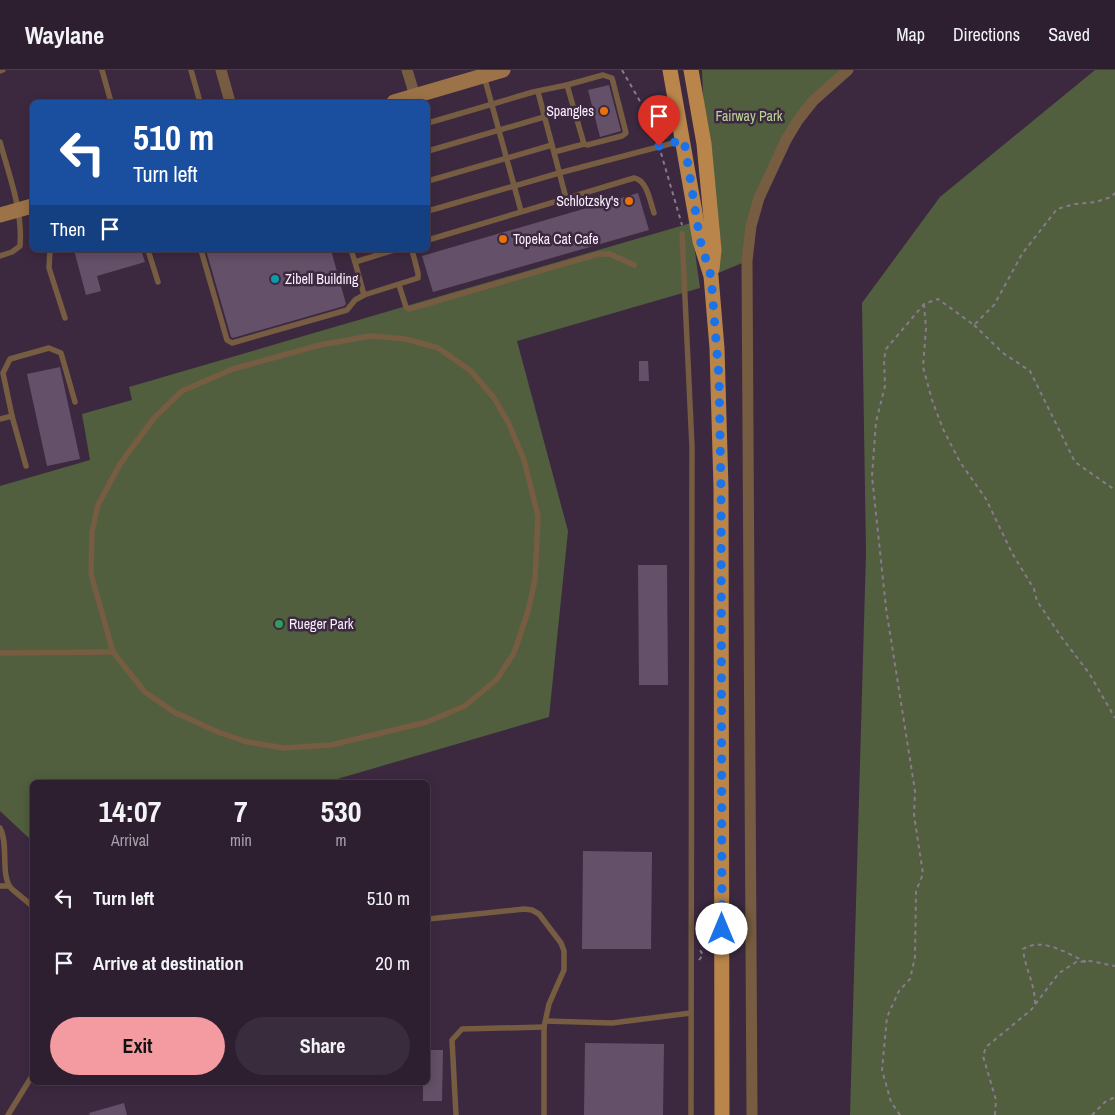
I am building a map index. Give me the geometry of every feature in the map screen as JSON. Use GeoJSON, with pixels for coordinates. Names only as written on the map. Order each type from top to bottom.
{"type":"FeatureCollection","features":[{"type":"Feature","properties":{"kind":"main road"},"geometry":{"type":"LineString","coordinates":[[670,70],[684,140],[700,240],[711,276]]}},
{"type":"Feature","properties":{"kind":"main road"},"geometry":{"type":"LineString","coordinates":[[691,70],[701,124],[714,250],[711,276],[718,356],[721,488],[722,1115]]}},
{"type":"Feature","properties":{"kind":"main road"},"geometry":{"type":"LineString","coordinates":[[401,100],[496,72]]}},
{"type":"Feature","properties":{"kind":"main road"},"geometry":{"type":"LineString","coordinates":[[0,215],[30,207]]}},
{"type":"Feature","properties":{"kind":"street"},"geometry":{"type":"LineString","coordinates":[[221,70],[229,100]]}},
{"type":"Feature","properties":{"kind":"street"},"geometry":{"type":"LineString","coordinates":[[407,70],[415,96]]}},
{"type":"Feature","properties":{"kind":"street"},"geometry":{"type":"LineString","coordinates":[[752,1115],[747,262],[749,239],[759,198],[791,130],[813,101],[848,70]]}},
{"type":"Feature","properties":{"kind":"lane"},"geometry":{"type":"LineString","coordinates":[[102,70],[110,100]]}},
{"type":"Feature","properties":{"kind":"lane"},"geometry":{"type":"LineString","coordinates":[[191,70],[199,100]]}},
{"type":"Feature","properties":{"kind":"lane"},"geometry":{"type":"LineString","coordinates":[[496,72],[492,104],[521,211]]}},
{"type":"Feature","properties":{"kind":"lane"},"geometry":{"type":"LineString","coordinates":[[430,122],[532,92],[604,75],[612,78],[626,133],[622,136],[587,145],[506,158],[430,180]]}},
{"type":"Feature","properties":{"kind":"lane"},"geometry":{"type":"LineString","coordinates":[[568,85],[584,144]]}},
{"type":"Feature","properties":{"kind":"lane"},"geometry":{"type":"LineString","coordinates":[[538,92],[566,198]]}},
{"type":"Feature","properties":{"kind":"lane"},"geometry":{"type":"LineString","coordinates":[[430,150],[544,117]]}},
{"type":"Feature","properties":{"kind":"lane"},"geometry":{"type":"LineString","coordinates":[[430,210],[559,173],[684,140]]}},
{"type":"Feature","properties":{"kind":"lane"},"geometry":{"type":"LineString","coordinates":[[0,142],[18,210],[21,235],[20,246],[12,252],[0,256]]}},
{"type":"Feature","properties":{"kind":"lane"},"geometry":{"type":"LineString","coordinates":[[430,239],[634,178],[643,182],[654,213]]}},
{"type":"Feature","properties":{"kind":"lane"},"geometry":{"type":"LineString","coordinates":[[682,234],[692,447],[691,1115]]}},
{"type":"Feature","properties":{"kind":"lane"},"geometry":{"type":"LineString","coordinates":[[50,252],[49,268],[65,318]]}},
{"type":"Feature","properties":{"kind":"lane"},"geometry":{"type":"LineString","coordinates":[[149,252],[158,282]]}},
{"type":"Feature","properties":{"kind":"lane"},"geometry":{"type":"LineString","coordinates":[[202,252],[227,340],[232,343],[347,310],[355,300],[364,295],[418,278],[412,252]]}},
{"type":"Feature","properties":{"kind":"lane"},"geometry":{"type":"LineString","coordinates":[[352,252],[364,295]]}},
{"type":"Feature","properties":{"kind":"lane"},"geometry":{"type":"LineString","coordinates":[[355,262],[388,252]]}},
{"type":"Feature","properties":{"kind":"lane"},"geometry":{"type":"LineString","coordinates":[[398,285],[406,308],[409,308],[598,254],[610,254],[634,265]]}},
{"type":"Feature","properties":{"kind":"lane"},"geometry":{"type":"LineString","coordinates":[[370,336],[406,339],[438,348],[471,370],[494,398],[509,424],[524,460],[538,516],[535,580],[528,612],[514,652],[497,680],[465,706],[427,722],[331,745],[284,748],[247,742],[218,732],[174,712],[145,692],[113,652],[91,574],[92,532],[98,505],[120,464],[154,418],[182,391],[233,369],[320,345],[370,336]]}},
{"type":"Feature","properties":{"kind":"lane"},"geometry":{"type":"LineString","coordinates":[[26,466],[12,416],[3,373],[10,359],[49,348],[61,353],[75,402]]}},
{"type":"Feature","properties":{"kind":"lane"},"geometry":{"type":"LineString","coordinates":[[0,419],[12,416]]}},
{"type":"Feature","properties":{"kind":"lane"},"geometry":{"type":"LineString","coordinates":[[0,653],[113,652]]}},
{"type":"Feature","properties":{"kind":"lane"},"geometry":{"type":"LineString","coordinates":[[0,828],[4,839],[5,868],[9,886],[30,904]]}},
{"type":"Feature","properties":{"kind":"lane"},"geometry":{"type":"LineString","coordinates":[[0,886],[9,886]]}},
{"type":"Feature","properties":{"kind":"lane"},"geometry":{"type":"LineString","coordinates":[[430,918],[524,908],[539,914],[561,943],[564,951],[564,970],[549,1004],[545,1024],[544,1115]]}},
{"type":"Feature","properties":{"kind":"lane"},"geometry":{"type":"LineString","coordinates":[[456,1115],[452,1040],[462,1029],[545,1024],[612,1023],[691,1013]]}},
{"type":"Feature","properties":{"kind":"lane"},"geometry":{"type":"LineString","coordinates":[[8,1115],[30,1079]]}},
{"type":"Feature","properties":{"kind":"path"},"geometry":{"type":"LineString","coordinates":[[974,326],[994,305],[1022,254],[1058,209],[1074,204],[1096,202],[1112,197],[1115,193]]}},
{"type":"Feature","properties":{"kind":"path"},"geometry":{"type":"LineString","coordinates":[[900,1115],[891,1102],[882,1070],[886,1017],[899,991],[910,979],[915,957],[916,891],[922,874],[914,815],[915,791],[886,608],[872,476],[876,422],[885,386],[884,360],[886,349],[924,304],[938,299],[974,326],[1003,354],[1030,372],[1075,462],[1115,490]]}},
{"type":"Feature","properties":{"kind":"path"},"geometry":{"type":"LineString","coordinates":[[924,304],[926,328],[923,367],[943,430],[960,462],[986,499],[1012,553],[1034,589],[1037,601],[1089,673],[1115,718]]}},
{"type":"Feature","properties":{"kind":"path"},"geometry":{"type":"LineString","coordinates":[[1035,1004],[1035,990],[1024,961],[1022,949],[1030,945],[1051,946],[1086,962]]}},
{"type":"Feature","properties":{"kind":"path"},"geometry":{"type":"LineString","coordinates":[[995,1115],[996,1100],[983,1056],[986,1047],[1031,1010],[1058,972],[1076,962],[1115,966]]}},
{"type":"Feature","properties":{"kind":"path"},"geometry":{"type":"LineString","coordinates":[[1092,1115],[1104,1102],[1115,1097]]}},
{"type":"Feature","properties":{"kind":"green space","name":"Fairway Park"},"geometry":{"type":"Polygon","coordinates":[[[702,70],[849,70],[798,120],[759,198],[747,261],[711,276],[702,70]]]}},
{"type":"Feature","properties":{"kind":"green space"},"geometry":{"type":"Polygon","coordinates":[[[1095,70],[1115,70],[1115,1115],[850,1115],[866,552],[862,303],[940,197],[1095,70]]]}},
{"type":"Feature","properties":{"kind":"green space","name":"Rueger Park"},"geometry":{"type":"Polygon","coordinates":[[[691,223],[700,288],[517,341],[568,531],[549,717],[334,780],[30,780],[30,839],[0,811],[0,486],[90,460],[82,414],[132,400],[129,387],[691,223]]]}},
{"type":"Feature","properties":{"kind":"building","name":"Spangles"},"geometry":{"type":"Polygon","coordinates":[[[609,85],[621,131],[600,137],[588,90],[609,85]]]}},
{"type":"Feature","properties":{"kind":"building"},"geometry":{"type":"Polygon","coordinates":[[[638,193],[649,230],[433,292],[422,256],[638,193]]]}},
{"type":"Feature","properties":{"kind":"building"},"geometry":{"type":"Polygon","coordinates":[[[75,252],[142,252],[145,262],[97,276],[101,291],[86,295],[75,252]]]}},
{"type":"Feature","properties":{"kind":"building","name":"Zibell Building"},"geometry":{"type":"Polygon","coordinates":[[[207,252],[332,252],[346,304],[344,306],[231,337],[207,252]]]}},
{"type":"Feature","properties":{"kind":"building"},"geometry":{"type":"Polygon","coordinates":[[[639,361],[648,361],[649,381],[639,381],[639,361]]]}},
{"type":"Feature","properties":{"kind":"building"},"geometry":{"type":"Polygon","coordinates":[[[60,367],[80,459],[47,466],[27,374],[60,367]]]}},
{"type":"Feature","properties":{"kind":"building"},"geometry":{"type":"Polygon","coordinates":[[[638,565],[667,565],[668,685],[639,685],[638,565]]]}},
{"type":"Feature","properties":{"kind":"building"},"geometry":{"type":"Polygon","coordinates":[[[583,851],[652,852],[651,949],[582,949],[583,851]]]}},
{"type":"Feature","properties":{"kind":"building"},"geometry":{"type":"Polygon","coordinates":[[[585,1043],[664,1044],[663,1115],[584,1115],[585,1043]]]}},
{"type":"Feature","properties":{"kind":"building"},"geometry":{"type":"Polygon","coordinates":[[[430,1050],[443,1050],[442,1101],[423,1101],[423,1085],[430,1085],[430,1050]]]}},
{"type":"Feature","properties":{"kind":"building"},"geometry":{"type":"Polygon","coordinates":[[[124,1103],[127,1115],[90,1115],[89,1113],[124,1103]]]}},
{"type":"Feature","properties":{"kind":"place","name":"Spangles"},"geometry":{"type":"Point","coordinates":[604,111]}},
{"type":"Feature","properties":{"kind":"place","name":"Schlotzsky's"},"geometry":{"type":"Point","coordinates":[629,201]}},
{"type":"Feature","properties":{"kind":"place","name":"Topeka Cat Cafe"},"geometry":{"type":"Point","coordinates":[503,239]}},
{"type":"Feature","properties":{"kind":"place","name":"Zibell Building"},"geometry":{"type":"Point","coordinates":[275,279]}},
{"type":"Feature","properties":{"kind":"place","name":"Rueger Park"},"geometry":{"type":"Point","coordinates":[279,624]}},
{"type":"Feature","properties":{"kind":"route"},"geometry":{"type":"LineString","coordinates":[[659,146],[684,140],[700,240],[711,276],[717,348],[721,488],[722,929]]}}]}
